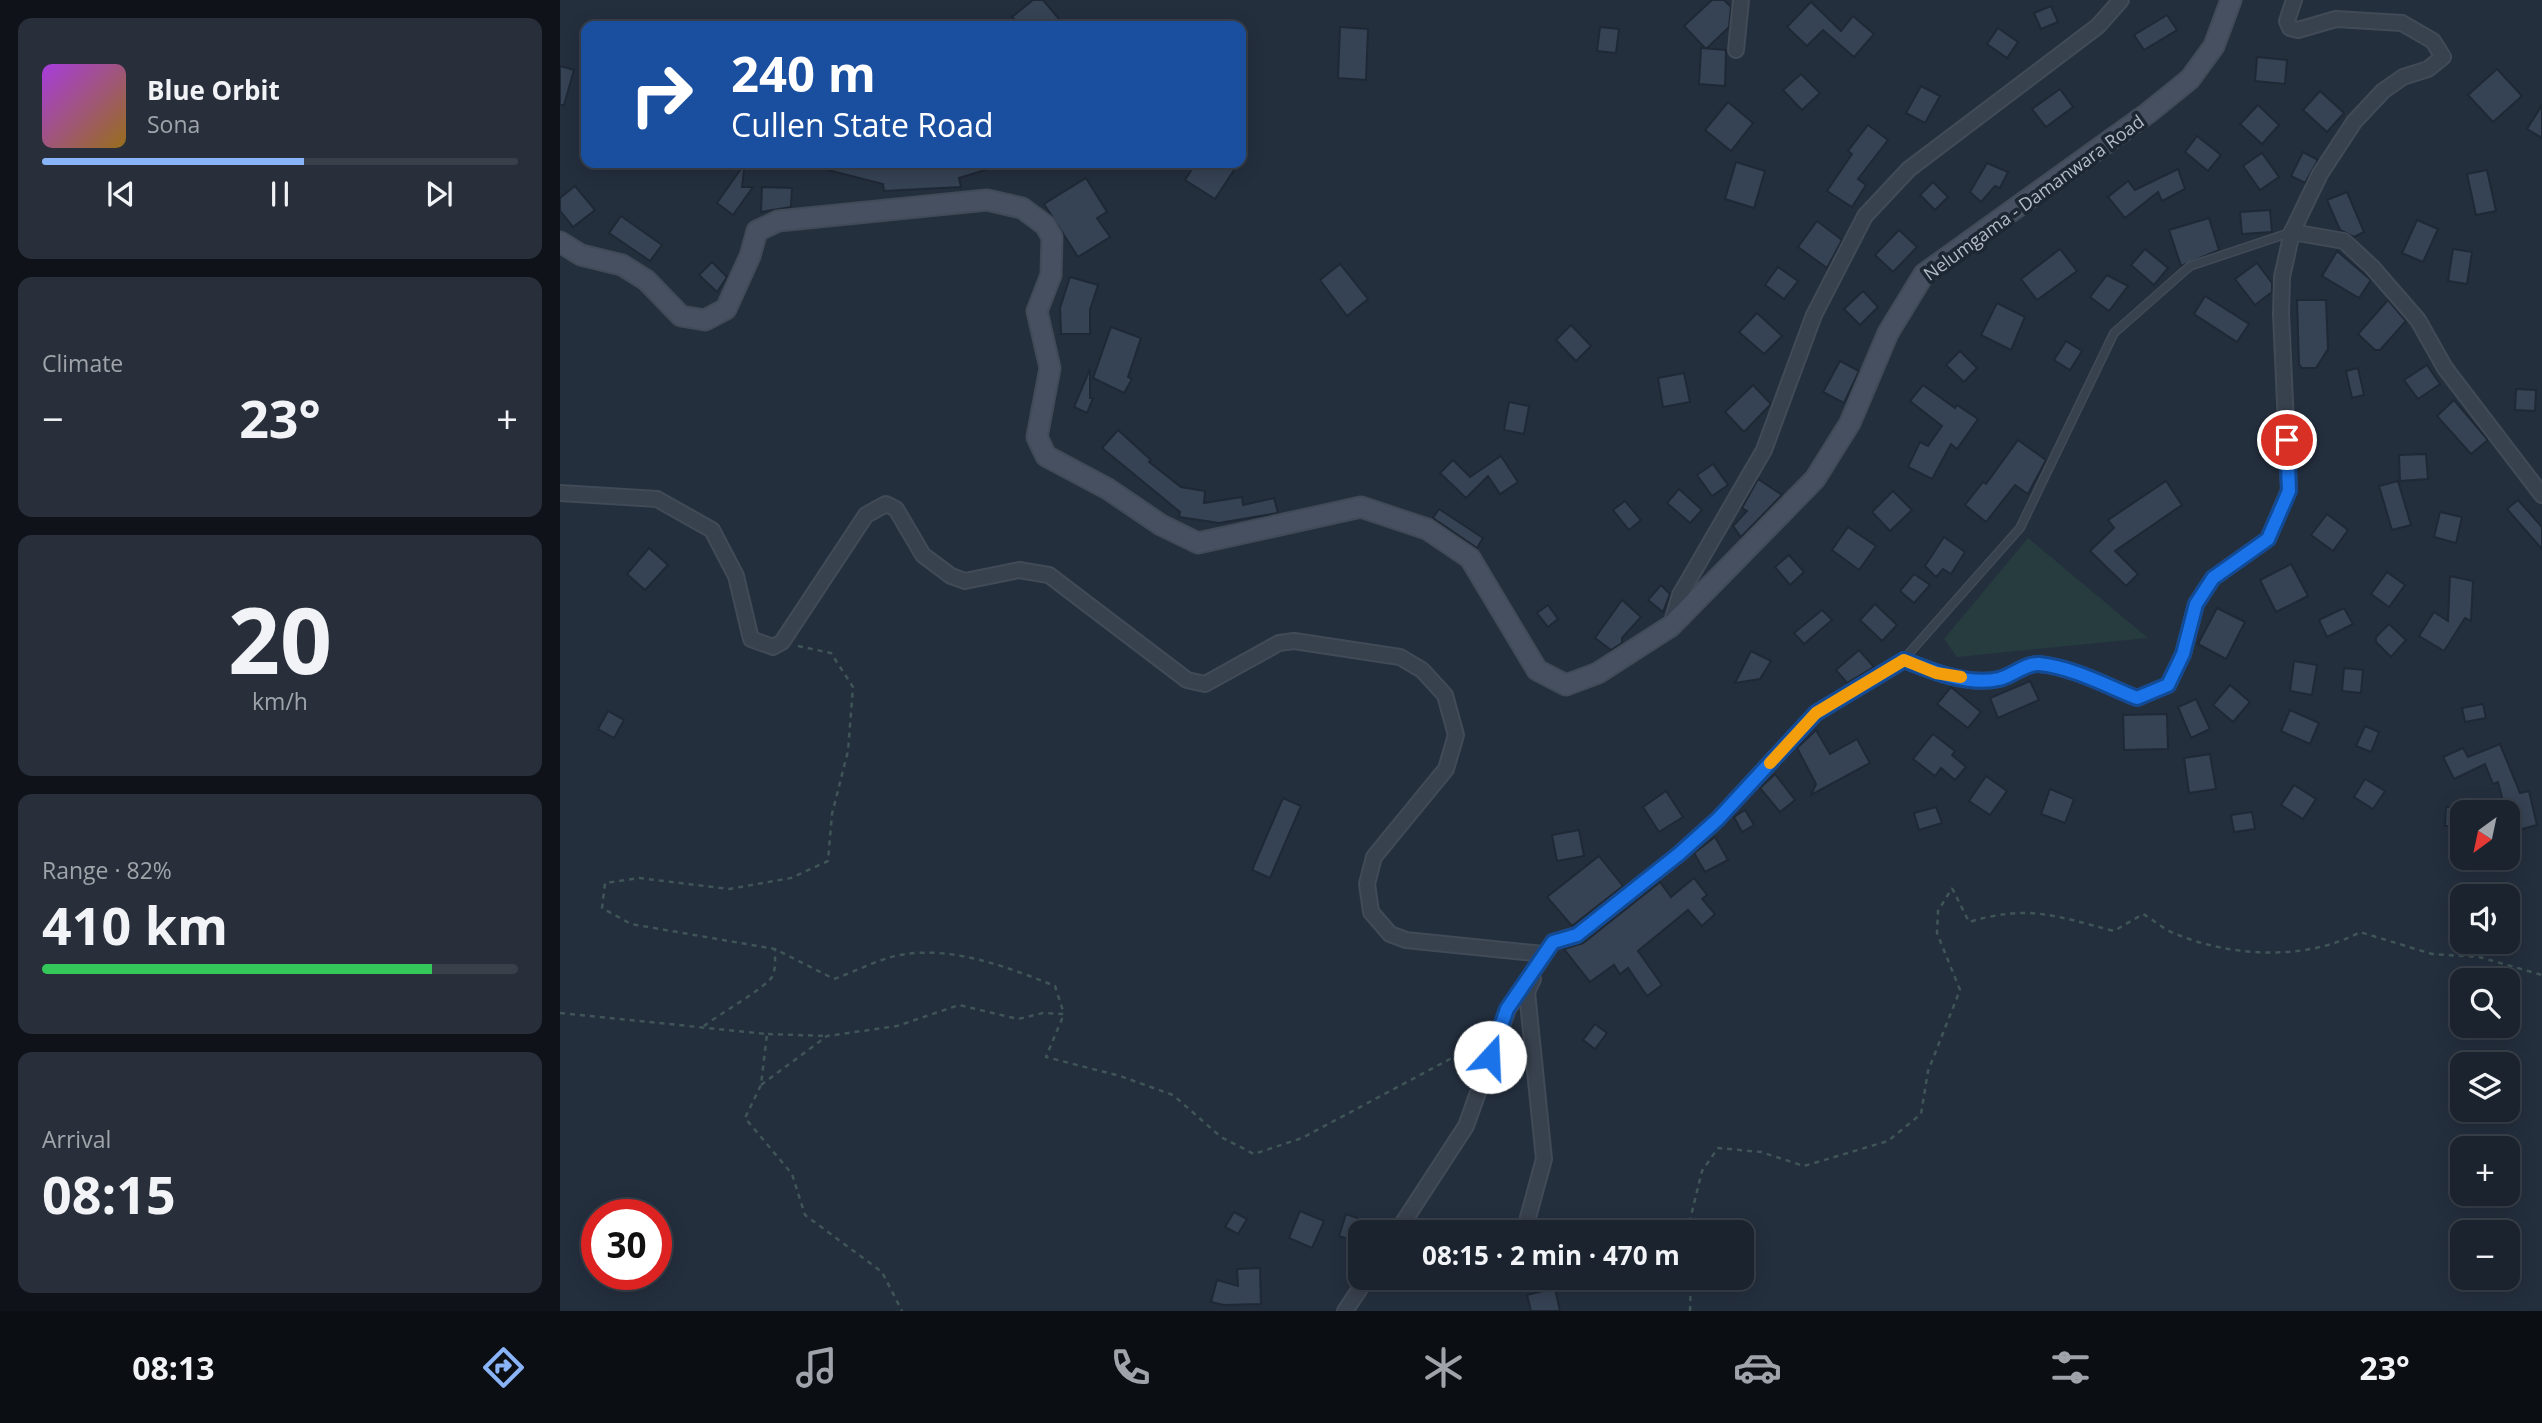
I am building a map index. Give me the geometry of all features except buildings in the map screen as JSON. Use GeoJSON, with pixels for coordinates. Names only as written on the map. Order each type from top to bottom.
{"type":"FeatureCollection","features":[{"type":"Feature","properties":{"kind":"street"},"geometry":{"type":"LineString","coordinates":[[1736,50],[1741,0]]}},
{"type":"Feature","properties":{"kind":"street"},"geometry":{"type":"LineString","coordinates":[[1671,626],[1680,595],[1764,450],[1814,315],[1865,216],[1909,169],[2098,26],[2121,0]]}},
{"type":"Feature","properties":{"kind":"street","name":"Nelumgama - Damanwara Road"},"geometry":{"type":"LineString","coordinates":[[560,242],[581,255],[622,265],[646,280],[681,316],[705,320],[726,309],[750,256],[757,232],[778,221],[987,200],[1022,208],[1045,225],[1052,237],[1051,275],[1037,311],[1050,368],[1037,437],[1046,456],[1108,489],[1161,526],[1198,543],[1361,507],[1427,529],[1470,558],[1537,670],[1566,685],[1598,673],[1671,626],[1815,479],[1850,423],[1888,333],[1924,274],[2148,114],[2190,79],[2214,46],[2231,0]]}},
{"type":"Feature","properties":{"kind":"street"},"geometry":{"type":"LineString","coordinates":[[1405,1220],[1466,1126],[1507,1009],[1543,954],[1553,942],[1577,935],[1679,854],[1718,819],[1816,713],[1904,660],[1936,673],[1971,678],[1998,679],[2035,664],[2054,666],[2137,698],[2168,685],[2183,654],[2196,604],[2213,578],[2268,539],[2289,491],[2281,314],[2282,277],[2292,232],[2320,174],[2354,122],[2383,91],[2403,77],[2428,69],[2443,57],[2432,41],[2402,23],[2336,19],[2298,30],[2290,29],[2287,21],[2294,0]]}},
{"type":"Feature","properties":{"kind":"street"},"geometry":{"type":"LineString","coordinates":[[2292,232],[2344,241],[2372,267],[2418,320],[2445,368],[2542,495]]}},
{"type":"Feature","properties":{"kind":"street"},"geometry":{"type":"LineString","coordinates":[[560,493],[657,499],[712,530],[736,576],[751,639],[772,647],[782,642],[866,515],[886,504],[896,509],[923,555],[951,576],[965,581],[1019,570],[1049,575],[1187,680],[1205,684],[1279,643],[1294,641],[1400,657],[1422,670],[1445,695],[1457,735],[1446,769],[1374,857],[1367,884],[1371,912],[1390,934],[1406,940],[1543,954]]}},
{"type":"Feature","properties":{"kind":"street"},"geometry":{"type":"LineString","coordinates":[[1527,1220],[1544,1159],[1527,992],[1543,954]]}},
{"type":"Feature","properties":{"kind":"street"},"geometry":{"type":"LineString","coordinates":[[1345,1311],[1359,1290]]}},
{"type":"Feature","properties":{"kind":"lane"},"geometry":{"type":"LineString","coordinates":[[1904,660],[2020,528],[2114,332],[2190,266],[2292,232]]}},
{"type":"Feature","properties":{"kind":"path"},"geometry":{"type":"LineString","coordinates":[[782,642],[831,653],[853,687],[848,751],[832,814],[828,861],[791,878],[729,889],[639,877],[605,883],[602,908],[631,923],[775,949],[834,979],[906,954],[954,955],[1021,973],[1055,986],[1064,1014],[1046,1057],[1120,1076],[1173,1095],[1221,1137],[1254,1154],[1302,1138],[1421,1072],[1499,1034]]}},
{"type":"Feature","properties":{"kind":"path"},"geometry":{"type":"LineString","coordinates":[[1691,1220],[1702,1171],[1718,1148],[1761,1152],[1804,1166],[1848,1150],[1888,1141],[1921,1114],[1928,1071],[1960,990],[1937,933],[1938,911],[1952,888],[1969,922],[1998,914],[2039,911],[2114,931],[2143,914],[2174,934],[2231,950],[2298,950],[2346,940],[2360,932],[2432,954],[2479,957],[2542,975]]}},
{"type":"Feature","properties":{"kind":"path"},"geometry":{"type":"LineString","coordinates":[[703,1026],[773,976],[775,949]]}},
{"type":"Feature","properties":{"kind":"path"},"geometry":{"type":"LineString","coordinates":[[560,1013],[767,1034],[827,1036],[897,1026],[959,1005],[1018,1018],[1043,1013],[1064,1014]]}},
{"type":"Feature","properties":{"kind":"path"},"geometry":{"type":"LineString","coordinates":[[767,1034],[761,1085],[745,1118],[792,1174],[805,1215],[883,1272],[902,1311]]}},
{"type":"Feature","properties":{"kind":"path"},"geometry":{"type":"LineString","coordinates":[[761,1085],[827,1036]]}},
{"type":"Feature","properties":{"kind":"path"},"geometry":{"type":"LineString","coordinates":[[1690,1311],[1691,1290]]}},
{"type":"Feature","properties":{"kind":"green space"},"geometry":{"type":"Polygon","coordinates":[[[2028,538],[2148,638],[1957,657],[1944,639],[2028,538]]]}},
{"type":"Feature","properties":{"kind":"slow traffic"},"geometry":{"type":"LineString","coordinates":[[1770,763],[1816,713],[1904,660],[1936,673],[1961,677]]}},
{"type":"Feature","properties":{"kind":"route"},"geometry":{"type":"LineString","coordinates":[[1490,1057],[1507,1009],[1553,942],[1577,935],[1679,854],[1718,819],[1816,713],[1904,660],[1936,673],[1971,678],[1998,679],[2035,664],[2054,666],[2137,698],[2168,685],[2183,654],[2196,604],[2213,578],[2268,539],[2289,491],[2287,440]]}}]}
